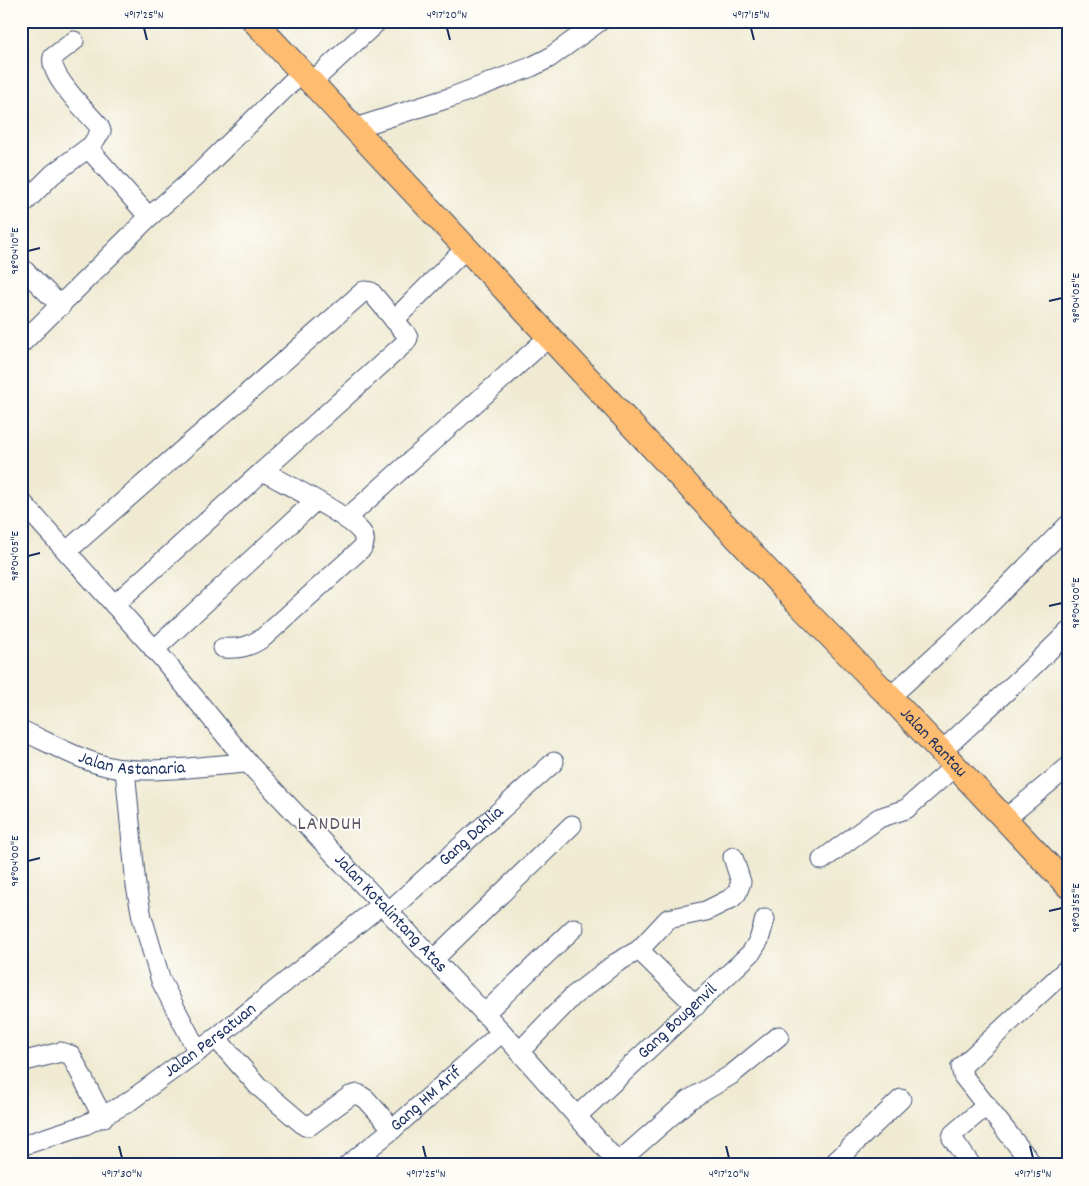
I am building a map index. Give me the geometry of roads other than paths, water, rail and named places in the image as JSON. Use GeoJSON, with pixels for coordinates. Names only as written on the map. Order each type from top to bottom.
{"type":"FeatureCollection","features":[{"type":"Feature","properties":{"kind":"main road","name":"Jalan Rantau"},"geometry":{"type":"LineString","coordinates":[[254,21],[796,601],[890,697],[1068,886]]}},
{"type":"Feature","properties":{"kind":"street"},"geometry":{"type":"LineString","coordinates":[[21,344],[149,217],[307,77],[378,21]]}},
{"type":"Feature","properties":{"kind":"street"},"geometry":{"type":"LineString","coordinates":[[355,128],[438,102],[531,67],[549,58],[600,21]]}},
{"type":"Feature","properties":{"kind":"street"},"geometry":{"type":"LineString","coordinates":[[21,206],[53,174],[86,149],[90,149],[101,131],[99,126],[57,76],[52,65],[53,57],[74,41]]}},
{"type":"Feature","properties":{"kind":"street"},"geometry":{"type":"LineString","coordinates":[[90,149],[149,217]]}},
{"type":"Feature","properties":{"kind":"street"},"geometry":{"type":"LineString","coordinates":[[394,320],[467,247]]}},
{"type":"Feature","properties":{"kind":"street"},"geometry":{"type":"LineString","coordinates":[[21,267],[61,306]]}},
{"type":"Feature","properties":{"kind":"street"},"geometry":{"type":"LineString","coordinates":[[67,552],[364,291],[371,292],[406,334],[408,338],[406,343],[114,605]]}},
{"type":"Feature","properties":{"kind":"street"},"geometry":{"type":"LineString","coordinates":[[346,519],[550,336]]}},
{"type":"Feature","properties":{"kind":"street"},"geometry":{"type":"LineString","coordinates":[[223,648],[240,649],[249,647],[264,637],[362,548],[364,538],[362,533],[346,519],[263,471]]}},
{"type":"Feature","properties":{"kind":"street","name":"Jalan Kotalintang Atas"},"geometry":{"type":"LineString","coordinates":[[21,501],[180,679],[248,762],[520,1051],[618,1164]]}},
{"type":"Feature","properties":{"kind":"street"},"geometry":{"type":"LineString","coordinates":[[158,654],[315,501]]}},
{"type":"Feature","properties":{"kind":"street"},"geometry":{"type":"LineString","coordinates":[[890,697],[972,622],[1068,525]]}},
{"type":"Feature","properties":{"kind":"street"},"geometry":{"type":"LineString","coordinates":[[822,860],[879,818],[906,809],[948,759],[1026,673],[1068,632]]}},
{"type":"Feature","properties":{"kind":"street","name":"Jalan Astanaria"},"geometry":{"type":"LineString","coordinates":[[21,730],[88,761],[125,769],[248,762]]}},
{"type":"Feature","properties":{"kind":"street","name":"Gang Dahlia"},"geometry":{"type":"LineString","coordinates":[[386,908],[554,762]]}},
{"type":"Feature","properties":{"kind":"street"},"geometry":{"type":"LineString","coordinates":[[1005,820],[1068,767]]}},
{"type":"Feature","properties":{"kind":"street"},"geometry":{"type":"LineString","coordinates":[[125,769],[136,886],[142,917],[161,981],[198,1052]]}},
{"type":"Feature","properties":{"kind":"street"},"geometry":{"type":"LineString","coordinates":[[434,959],[572,825]]}},
{"type":"Feature","properties":{"kind":"street"},"geometry":{"type":"LineString","coordinates":[[520,1051],[573,996],[616,963],[638,950],[668,918],[710,909],[732,898],[737,893],[741,882],[733,857]]}},
{"type":"Feature","properties":{"kind":"street","name":"Jalan Persatuan"},"geometry":{"type":"LineString","coordinates":[[21,1146],[103,1118],[127,1103],[198,1052],[386,908]]}},
{"type":"Feature","properties":{"kind":"street","name":"Gang Bougenvil"},"geometry":{"type":"LineString","coordinates":[[577,1116],[751,953],[759,940],[765,919]]}},
{"type":"Feature","properties":{"kind":"street"},"geometry":{"type":"LineString","coordinates":[[484,1014],[574,928]]}},
{"type":"Feature","properties":{"kind":"street"},"geometry":{"type":"LineString","coordinates":[[638,950],[696,1006]]}},
{"type":"Feature","properties":{"kind":"street"},"geometry":{"type":"LineString","coordinates":[[1033,1165],[963,1076],[961,1071],[962,1063],[1068,968]]}},
{"type":"Feature","properties":{"kind":"street","name":"Gang HM Arif"},"geometry":{"type":"LineString","coordinates":[[348,1165],[393,1129],[502,1032]]}},
{"type":"Feature","properties":{"kind":"street"},"geometry":{"type":"LineString","coordinates":[[618,1164],[689,1100],[731,1075],[778,1036]]}},
{"type":"Feature","properties":{"kind":"street"},"geometry":{"type":"LineString","coordinates":[[216,1038],[258,1086],[305,1126],[309,1126],[350,1096],[361,1095],[393,1129]]}},
{"type":"Feature","properties":{"kind":"street"},"geometry":{"type":"LineString","coordinates":[[21,1062],[61,1052],[72,1055],[103,1118]]}},
{"type":"Feature","properties":{"kind":"street"},"geometry":{"type":"LineString","coordinates":[[832,1165],[901,1099]]}},
{"type":"Feature","properties":{"kind":"street"},"geometry":{"type":"LineString","coordinates":[[971,1165],[952,1138],[953,1134],[987,1105]]}},
{"type":"Feature","properties":{"kind":"district","name":"LANDUH"},"geometry":{"type":"Point","coordinates":[330,825]}}]}
